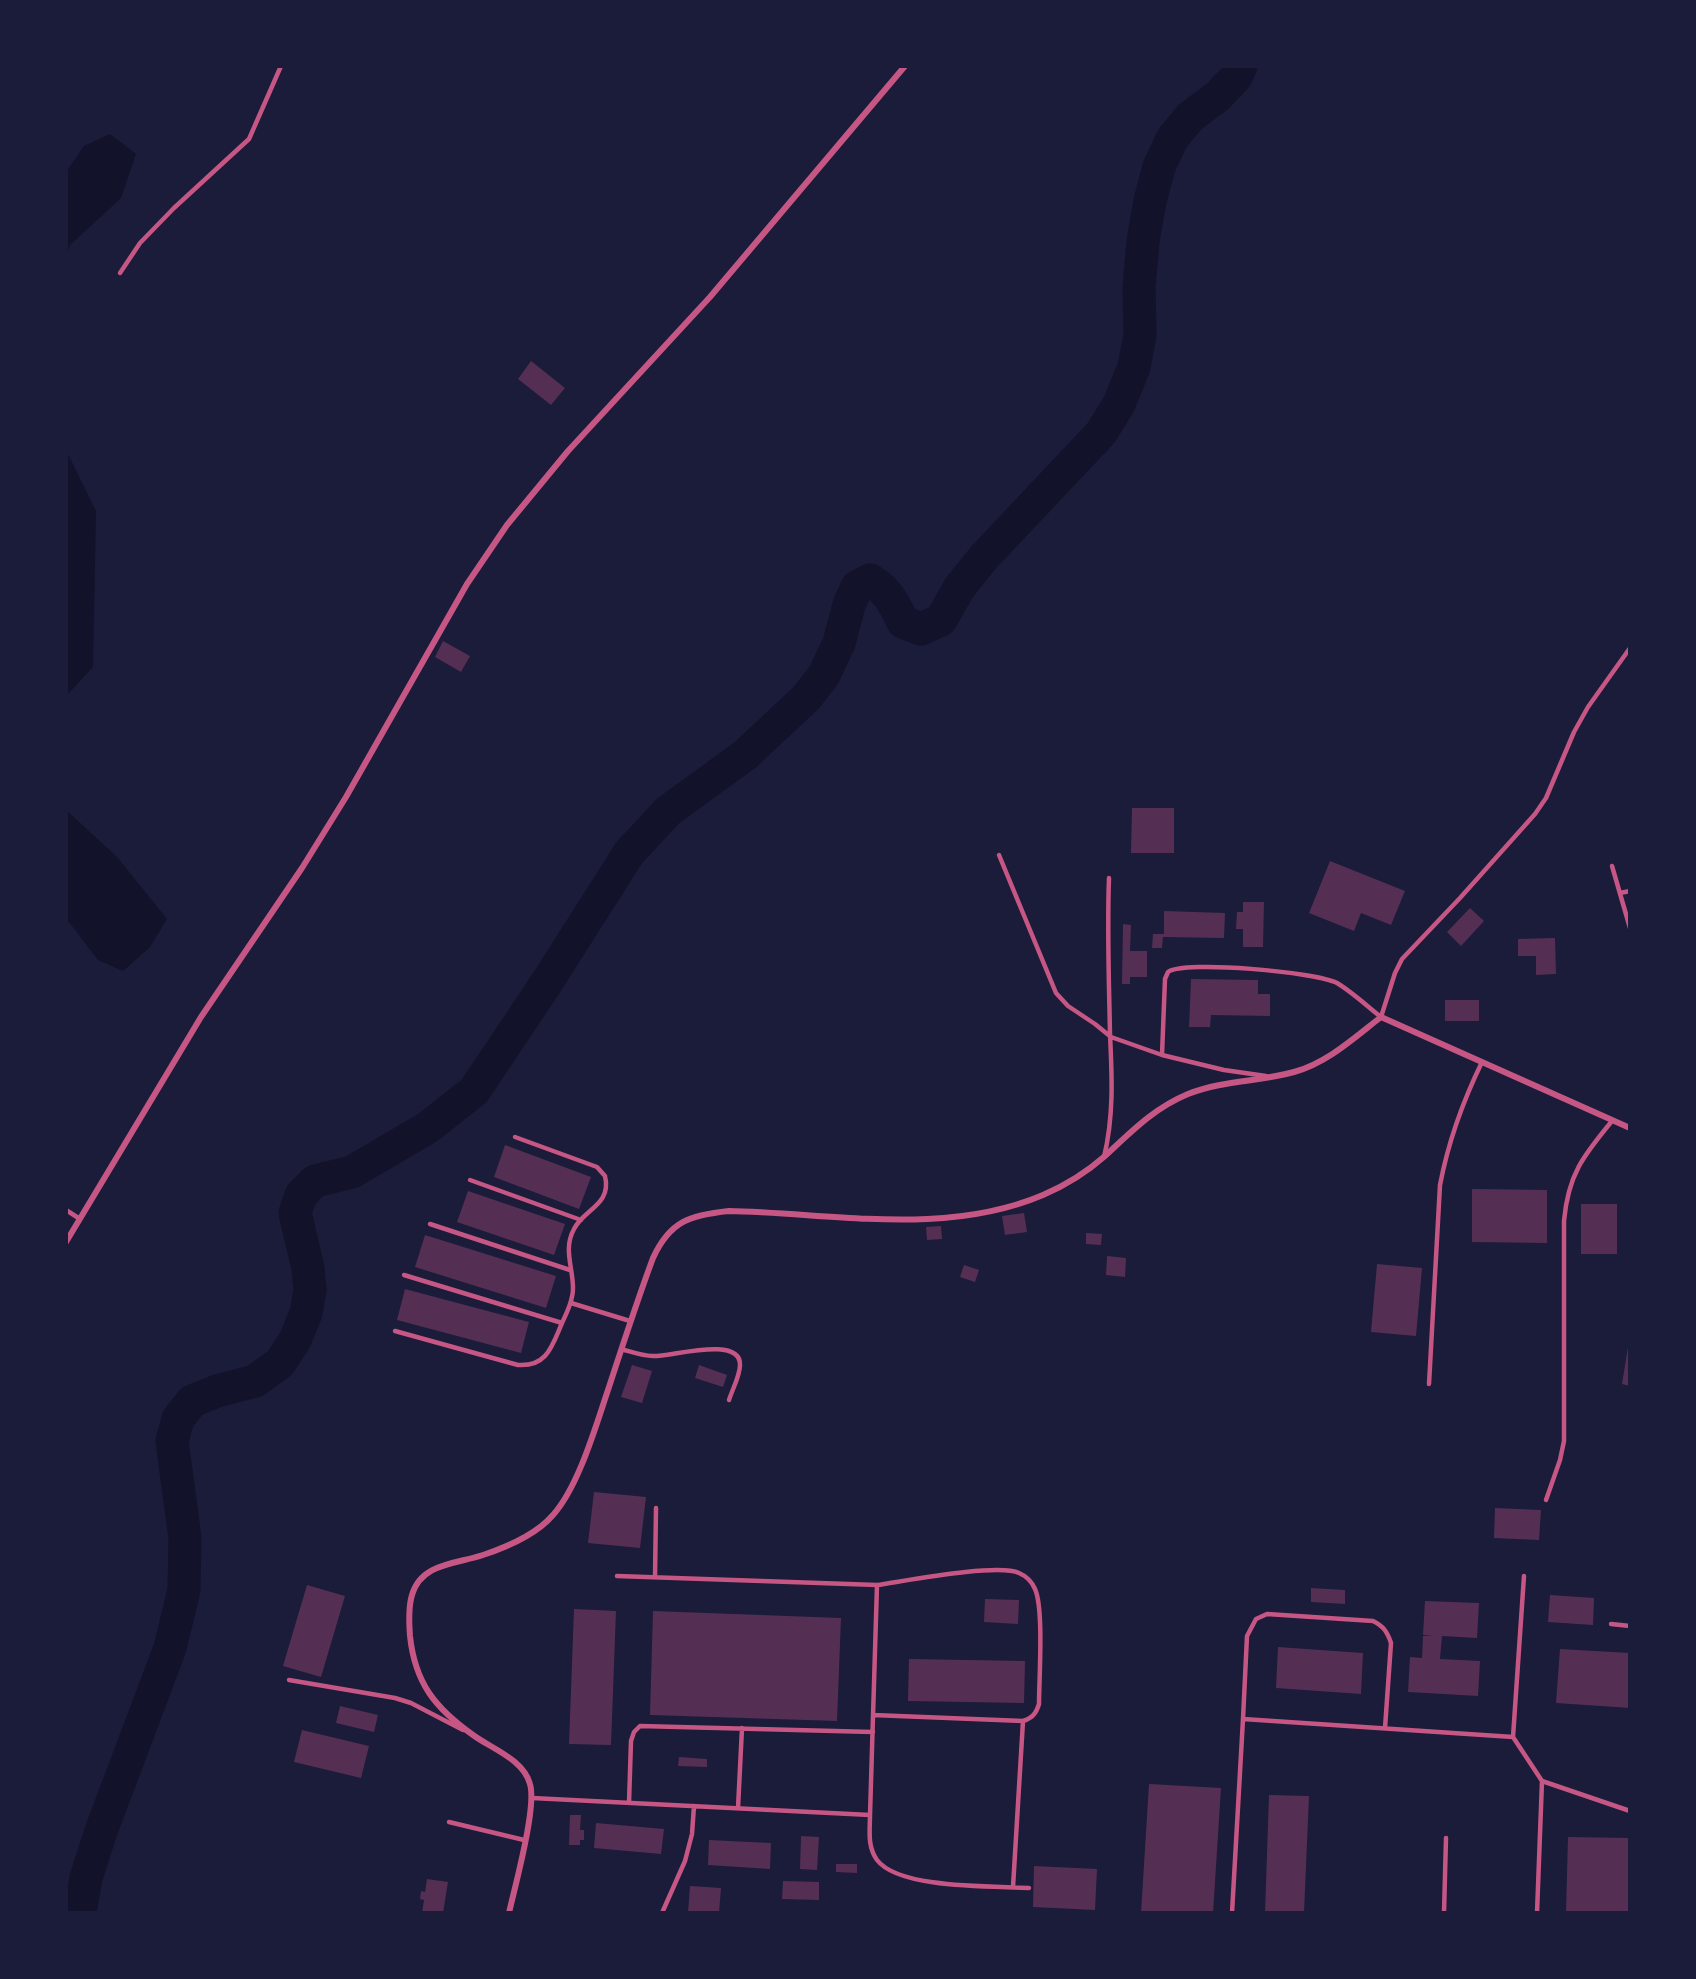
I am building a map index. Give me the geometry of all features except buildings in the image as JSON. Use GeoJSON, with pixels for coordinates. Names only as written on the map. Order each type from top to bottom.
{"type":"FeatureCollection","features":[{"type":"Feature","properties":{"kind":"street"},"geometry":{"type":"LineString","coordinates":[[66,1242],[201,1017],[302,868],[346,797],[467,584],[507,525],[568,451],[710,297],[906,66]]}},
{"type":"Feature","properties":{"kind":"street"},"geometry":{"type":"LineString","coordinates":[[509,1913],[531,1798],[528,1778],[508,1757],[472,1735],[439,1706],[425,1690],[417,1674],[412,1655],[409,1623],[412,1595],[421,1578],[436,1568],[482,1555],[514,1542],[537,1530],[553,1515],[567,1493],[586,1454],[630,1321],[659,1245],[669,1231],[682,1221],[703,1214],[729,1211],[900,1220],[969,1214],[1003,1207],[1044,1194],[1088,1169],[1104,1157],[1132,1129],[1157,1110],[1186,1095],[1230,1082],[1295,1072],[1335,1052],[1381,1017],[1630,1128]]}},
{"type":"Feature","properties":{"kind":"lane"},"geometry":{"type":"LineString","coordinates":[[120,273],[140,243],[174,208],[249,139],[281,66]]}},
{"type":"Feature","properties":{"kind":"lane"},"geometry":{"type":"LineString","coordinates":[[1162,1055],[1165,979],[1168,972],[1180,967],[1258,970],[1322,978],[1337,983],[1381,1017],[1402,959],[1535,814],[1546,798],[1560,763],[1584,715],[1630,648]]}},
{"type":"Feature","properties":{"kind":"lane"},"geometry":{"type":"LineString","coordinates":[[999,855],[1056,993],[1068,1006],[1110,1037],[1162,1055],[1224,1070],[1271,1077]]}},
{"type":"Feature","properties":{"kind":"lane"},"geometry":{"type":"LineString","coordinates":[[1612,866],[1630,928]]}},
{"type":"Feature","properties":{"kind":"lane"},"geometry":{"type":"LineString","coordinates":[[1104,1157],[1111,1124],[1112,1089],[1109,878]]}},
{"type":"Feature","properties":{"kind":"lane"},"geometry":{"type":"LineString","coordinates":[[1620,893],[1630,891]]}},
{"type":"Feature","properties":{"kind":"lane"},"geometry":{"type":"LineString","coordinates":[[1428,1384],[1440,1185],[1445,1161],[1468,1092],[1482,1062]]}},
{"type":"Feature","properties":{"kind":"lane"},"geometry":{"type":"LineString","coordinates":[[1546,1500],[1564,1441],[1564,1221],[1568,1193],[1583,1156],[1612,1121]]}},
{"type":"Feature","properties":{"kind":"lane"},"geometry":{"type":"LineString","coordinates":[[395,1331],[518,1365],[528,1366],[539,1362],[546,1356],[571,1302],[573,1289],[568,1250],[574,1227],[597,1206],[603,1197],[606,1180],[602,1171],[597,1167],[515,1137]]}},
{"type":"Feature","properties":{"kind":"lane"},"geometry":{"type":"LineString","coordinates":[[470,1180],[581,1220]]}},
{"type":"Feature","properties":{"kind":"lane"},"geometry":{"type":"LineString","coordinates":[[66,1210],[80,1219]]}},
{"type":"Feature","properties":{"kind":"lane"},"geometry":{"type":"LineString","coordinates":[[430,1224],[570,1270]]}},
{"type":"Feature","properties":{"kind":"lane"},"geometry":{"type":"LineString","coordinates":[[404,1275],[562,1323]]}},
{"type":"Feature","properties":{"kind":"lane"},"geometry":{"type":"LineString","coordinates":[[571,1302],[630,1321]]}},
{"type":"Feature","properties":{"kind":"lane"},"geometry":{"type":"LineString","coordinates":[[621,1349],[651,1356],[667,1356],[720,1348],[732,1351],[738,1357],[740,1365],[729,1400]]}},
{"type":"Feature","properties":{"kind":"lane"},"geometry":{"type":"LineString","coordinates":[[655,1577],[656,1508]]}},
{"type":"Feature","properties":{"kind":"lane"},"geometry":{"type":"LineString","coordinates":[[617,1576],[877,1585],[990,1570],[1018,1572],[1029,1579],[1035,1589],[1039,1614],[1039,1704],[1031,1719],[1023,1721],[873,1714]]}},
{"type":"Feature","properties":{"kind":"lane"},"geometry":{"type":"LineString","coordinates":[[1524,1576],[1513,1737],[1542,1781],[1537,1913]]}},
{"type":"Feature","properties":{"kind":"lane"},"geometry":{"type":"LineString","coordinates":[[877,1585],[870,1815],[870,1842],[877,1860],[887,1870],[898,1875],[928,1882],[1029,1888]]}},
{"type":"Feature","properties":{"kind":"lane"},"geometry":{"type":"LineString","coordinates":[[1232,1913],[1247,1636],[1256,1619],[1267,1614],[1372,1621],[1382,1625],[1388,1632],[1390,1643],[1385,1728]]}},
{"type":"Feature","properties":{"kind":"lane"},"geometry":{"type":"LineString","coordinates":[[1611,1624],[1630,1626]]}},
{"type":"Feature","properties":{"kind":"lane"},"geometry":{"type":"LineString","coordinates":[[288,1680],[395,1698],[411,1703],[472,1735]]}},
{"type":"Feature","properties":{"kind":"lane"},"geometry":{"type":"LineString","coordinates":[[1243,1719],[1513,1737]]}},
{"type":"Feature","properties":{"kind":"lane"},"geometry":{"type":"LineString","coordinates":[[1013,1887],[1023,1721]]}},
{"type":"Feature","properties":{"kind":"lane"},"geometry":{"type":"LineString","coordinates":[[629,1803],[631,1741],[634,1732],[640,1726],[873,1732]]}},
{"type":"Feature","properties":{"kind":"lane"},"geometry":{"type":"LineString","coordinates":[[738,1808],[742,1728]]}},
{"type":"Feature","properties":{"kind":"lane"},"geometry":{"type":"LineString","coordinates":[[1542,1781],[1630,1810]]}},
{"type":"Feature","properties":{"kind":"lane"},"geometry":{"type":"LineString","coordinates":[[531,1798],[870,1815]]}},
{"type":"Feature","properties":{"kind":"lane"},"geometry":{"type":"LineString","coordinates":[[662,1913],[685,1861],[692,1834],[694,1806]]}},
{"type":"Feature","properties":{"kind":"lane"},"geometry":{"type":"LineString","coordinates":[[449,1822],[524,1840]]}},
{"type":"Feature","properties":{"kind":"lane"},"geometry":{"type":"LineString","coordinates":[[1444,1913],[1446,1838]]}},
{"type":"Feature","properties":{"kind":"shaded area"},"geometry":{"type":"Polygon","coordinates":[[[110,134],[136,154],[121,198],[70,245],[66,257],[66,172],[84,146],[110,134]]]}},
{"type":"Feature","properties":{"kind":"shaded area"},"geometry":{"type":"Polygon","coordinates":[[[66,450],[96,511],[93,667],[66,696],[66,450]]]}},
{"type":"Feature","properties":{"kind":"shaded area"},"geometry":{"type":"Polygon","coordinates":[[[66,810],[117,857],[167,919],[150,947],[123,971],[98,960],[66,918],[66,810]]]}},
{"type":"Feature","properties":{"kind":"waterway"},"geometry":{"type":"LineString","coordinates":[[80,1913],[86,1878],[101,1831],[170,1648],[184,1590],[185,1538],[172,1441],[178,1419],[192,1401],[217,1391],[255,1381],[280,1363],[295,1340],[306,1313],[310,1290],[308,1268],[295,1213],[301,1195],[315,1181],[352,1172],[427,1128],[474,1091],[629,853],[668,811],[745,755],[806,698],[824,675],[839,643],[849,605],[857,587],[870,580],[876,584],[890,598],[903,622],[921,629],[941,620],[959,588],[984,557],[1101,433],[1119,404],[1134,367],[1140,335],[1139,287],[1143,241],[1159,167],[1172,139],[1190,117],[1218,96],[1236,77],[1241,66]]}}]}
